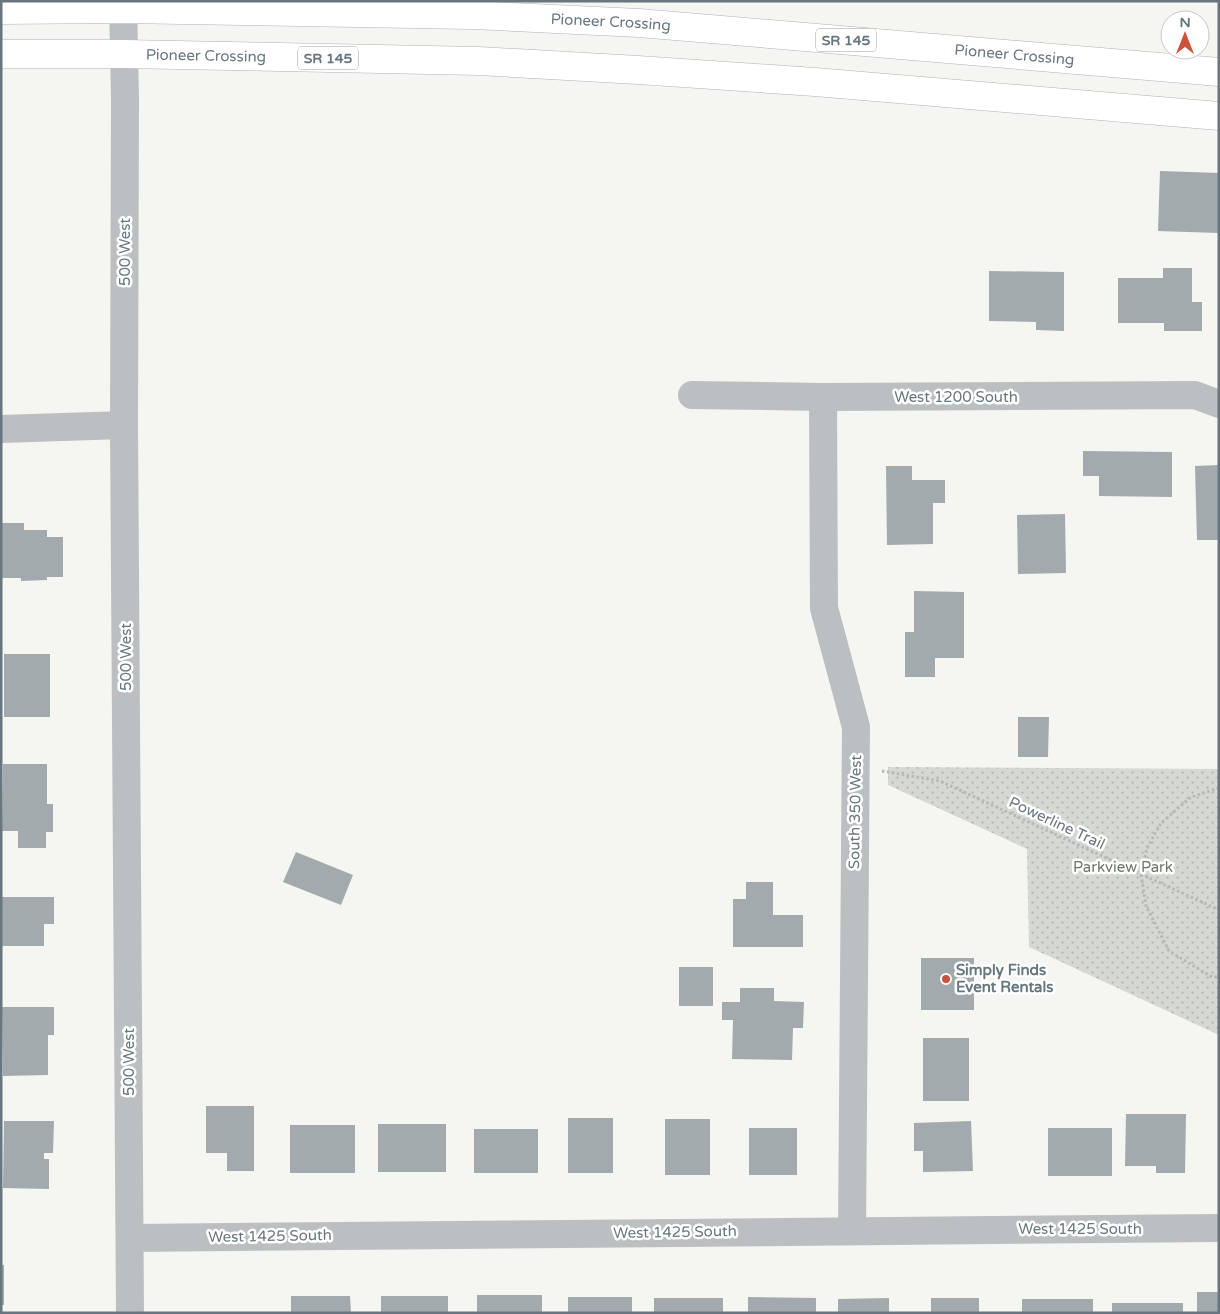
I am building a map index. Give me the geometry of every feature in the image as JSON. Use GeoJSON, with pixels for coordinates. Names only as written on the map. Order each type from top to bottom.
{"type":"FeatureCollection","features":[{"type":"Feature","properties":{"kind":"highway","name":"Pioneer Crossing"},"geometry":{"type":"LineString","coordinates":[[1,10],[123,5],[472,15],[639,23],[1219,72]]}},
{"type":"Feature","properties":{"kind":"highway","name":"Pioneer Crossing"},"geometry":{"type":"LineString","coordinates":[[1,54],[124,54],[479,61],[638,70],[1219,116]]}},
{"type":"Feature","properties":{"kind":"street","name":"500 West"},"geometry":{"type":"LineString","coordinates":[[123,5],[130,1313]]}},
{"type":"Feature","properties":{"kind":"street","name":"West 1200 South"},"geometry":{"type":"LineString","coordinates":[[692,394],[823,398],[1194,395],[1219,404]]}},
{"type":"Feature","properties":{"kind":"street","name":"South 350 West"},"geometry":{"type":"LineString","coordinates":[[823,398],[824,608],[856,727],[852,1231]]}},
{"type":"Feature","properties":{"kind":"street"},"geometry":{"type":"LineString","coordinates":[[1,429],[124,425]]}},
{"type":"Feature","properties":{"kind":"street","name":"West 1425 South"},"geometry":{"type":"LineString","coordinates":[[130,1238],[1219,1228]]}},
{"type":"Feature","properties":{"kind":"path","name":"Powerline Trail"},"geometry":{"type":"LineString","coordinates":[[882,772],[940,782],[1219,910]]}},
{"type":"Feature","properties":{"kind":"path"},"geometry":{"type":"LineString","coordinates":[[1219,788],[1191,797],[1161,824],[1148,848],[1142,875],[1146,906],[1169,951],[1212,977],[1219,978]]}},
{"type":"Feature","properties":{"kind":"green space","name":"Parkview Park"},"geometry":{"type":"Polygon","coordinates":[[[888,767],[1219,769],[1219,1035],[1029,947],[1027,849],[888,785],[888,767]]]}},
{"type":"Feature","properties":{"kind":"building"},"geometry":{"type":"Polygon","coordinates":[[[1160,171],[1219,173],[1218,233],[1158,231],[1160,171]]]}},
{"type":"Feature","properties":{"kind":"building"},"geometry":{"type":"Polygon","coordinates":[[[1163,268],[1192,268],[1192,302],[1202,302],[1202,331],[1164,331],[1164,323],[1118,323],[1118,278],[1163,278],[1163,268]]]}},
{"type":"Feature","properties":{"kind":"building"},"geometry":{"type":"Polygon","coordinates":[[[989,271],[1064,272],[1064,331],[1036,330],[1036,322],[989,321],[989,271]]]}},
{"type":"Feature","properties":{"kind":"building"},"geometry":{"type":"Polygon","coordinates":[[[1083,451],[1172,452],[1172,497],[1099,496],[1099,476],[1083,476],[1083,451]]]}},
{"type":"Feature","properties":{"kind":"building"},"geometry":{"type":"Polygon","coordinates":[[[1219,465],[1219,540],[1197,540],[1195,466],[1219,465]]]}},
{"type":"Feature","properties":{"kind":"building"},"geometry":{"type":"Polygon","coordinates":[[[886,466],[912,466],[912,480],[945,480],[945,503],[933,503],[933,544],[887,545],[886,466]]]}},
{"type":"Feature","properties":{"kind":"building"},"geometry":{"type":"Polygon","coordinates":[[[1065,514],[1066,573],[1018,574],[1017,515],[1065,514]]]}},
{"type":"Feature","properties":{"kind":"building"},"geometry":{"type":"Polygon","coordinates":[[[1,523],[24,523],[24,530],[47,530],[47,537],[63,537],[63,577],[47,577],[47,580],[21,581],[21,578],[1,578],[1,523]]]}},
{"type":"Feature","properties":{"kind":"building"},"geometry":{"type":"Polygon","coordinates":[[[914,591],[964,592],[964,658],[935,658],[935,677],[905,677],[905,632],[914,632],[914,591]]]}},
{"type":"Feature","properties":{"kind":"building"},"geometry":{"type":"Polygon","coordinates":[[[4,654],[50,654],[50,717],[4,717],[4,654]]]}},
{"type":"Feature","properties":{"kind":"building"},"geometry":{"type":"Polygon","coordinates":[[[1018,717],[1049,717],[1048,757],[1018,757],[1018,717]]]}},
{"type":"Feature","properties":{"kind":"building"},"geometry":{"type":"Polygon","coordinates":[[[3,764],[47,764],[47,804],[53,804],[53,832],[46,832],[46,848],[18,848],[18,831],[2,831],[3,764]]]}},
{"type":"Feature","properties":{"kind":"building"},"geometry":{"type":"Polygon","coordinates":[[[296,852],[353,875],[341,905],[283,882],[296,852]]]}},
{"type":"Feature","properties":{"kind":"building"},"geometry":{"type":"Polygon","coordinates":[[[746,882],[773,882],[773,915],[803,915],[803,947],[733,947],[733,899],[746,899],[746,882]]]}},
{"type":"Feature","properties":{"kind":"building"},"geometry":{"type":"Polygon","coordinates":[[[1,897],[54,897],[54,924],[44,924],[44,946],[1,946],[1,897]]]}},
{"type":"Feature","properties":{"kind":"building"},"geometry":{"type":"Polygon","coordinates":[[[921,958],[974,958],[974,1010],[921,1010],[921,958]]]}},
{"type":"Feature","properties":{"kind":"building"},"geometry":{"type":"Polygon","coordinates":[[[679,967],[713,967],[713,1006],[679,1006],[679,967]]]}},
{"type":"Feature","properties":{"kind":"building"},"geometry":{"type":"Polygon","coordinates":[[[740,988],[774,988],[774,1001],[804,1002],[803,1028],[793,1028],[792,1060],[732,1059],[733,1020],[722,1020],[722,1002],[740,1002],[740,988]]]}},
{"type":"Feature","properties":{"kind":"building"},"geometry":{"type":"Polygon","coordinates":[[[2,1007],[54,1007],[54,1035],[48,1035],[48,1075],[3,1076],[2,1007]]]}},
{"type":"Feature","properties":{"kind":"building"},"geometry":{"type":"Polygon","coordinates":[[[923,1038],[969,1038],[969,1101],[923,1101],[923,1038]]]}},
{"type":"Feature","properties":{"kind":"building"},"geometry":{"type":"Polygon","coordinates":[[[206,1106],[254,1106],[254,1171],[227,1171],[227,1153],[206,1153],[206,1106]]]}},
{"type":"Feature","properties":{"kind":"building"},"geometry":{"type":"Polygon","coordinates":[[[1126,1114],[1186,1114],[1185,1173],[1156,1173],[1156,1166],[1125,1166],[1126,1114]]]}},
{"type":"Feature","properties":{"kind":"building"},"geometry":{"type":"Polygon","coordinates":[[[568,1118],[613,1118],[613,1173],[568,1173],[568,1118]]]}},
{"type":"Feature","properties":{"kind":"building"},"geometry":{"type":"Polygon","coordinates":[[[665,1119],[710,1119],[710,1175],[665,1175],[665,1119]]]}},
{"type":"Feature","properties":{"kind":"building"},"geometry":{"type":"Polygon","coordinates":[[[4,1121],[54,1121],[53,1153],[44,1153],[44,1159],[49,1159],[49,1189],[3,1188],[4,1121]]]}},
{"type":"Feature","properties":{"kind":"building"},"geometry":{"type":"Polygon","coordinates":[[[971,1121],[973,1171],[923,1172],[923,1151],[914,1151],[914,1123],[971,1121]]]}},
{"type":"Feature","properties":{"kind":"building"},"geometry":{"type":"Polygon","coordinates":[[[378,1124],[446,1124],[446,1172],[378,1172],[378,1124]]]}},
{"type":"Feature","properties":{"kind":"building"},"geometry":{"type":"Polygon","coordinates":[[[290,1125],[355,1125],[355,1173],[290,1173],[290,1125]]]}},
{"type":"Feature","properties":{"kind":"building"},"geometry":{"type":"Polygon","coordinates":[[[749,1128],[797,1128],[797,1175],[749,1175],[749,1128]]]}},
{"type":"Feature","properties":{"kind":"building"},"geometry":{"type":"Polygon","coordinates":[[[1048,1128],[1112,1128],[1112,1176],[1048,1176],[1048,1128]]]}},
{"type":"Feature","properties":{"kind":"building"},"geometry":{"type":"Polygon","coordinates":[[[474,1129],[538,1129],[538,1173],[474,1173],[474,1129]]]}},
{"type":"Feature","properties":{"kind":"building"},"geometry":{"type":"Polygon","coordinates":[[[1,1265],[4,1265],[4,1305],[1,1305],[1,1265]]]}},
{"type":"Feature","properties":{"kind":"building"},"geometry":{"type":"Polygon","coordinates":[[[1197,1292],[1219,1292],[1219,1313],[1197,1313],[1197,1292]]]}},
{"type":"Feature","properties":{"kind":"building"},"geometry":{"type":"Polygon","coordinates":[[[477,1295],[542,1295],[542,1313],[477,1313],[477,1295]]]}},
{"type":"Feature","properties":{"kind":"building"},"geometry":{"type":"Polygon","coordinates":[[[291,1296],[350,1296],[351,1313],[291,1313],[291,1296]]]}},
{"type":"Feature","properties":{"kind":"building"},"geometry":{"type":"Polygon","coordinates":[[[381,1296],[448,1296],[448,1313],[381,1313],[381,1296]]]}},
{"type":"Feature","properties":{"kind":"building"},"geometry":{"type":"Polygon","coordinates":[[[568,1297],[632,1297],[632,1313],[568,1313],[568,1297]]]}},
{"type":"Feature","properties":{"kind":"building"},"geometry":{"type":"Polygon","coordinates":[[[748,1297],[816,1298],[816,1313],[748,1313],[748,1297]]]}},
{"type":"Feature","properties":{"kind":"building"},"geometry":{"type":"Polygon","coordinates":[[[654,1298],[723,1298],[723,1313],[654,1313],[654,1298]]]}},
{"type":"Feature","properties":{"kind":"building"},"geometry":{"type":"Polygon","coordinates":[[[889,1298],[889,1313],[838,1313],[838,1299],[889,1298]]]}},
{"type":"Feature","properties":{"kind":"building"},"geometry":{"type":"Polygon","coordinates":[[[931,1298],[979,1298],[979,1313],[931,1313],[931,1298]]]}},
{"type":"Feature","properties":{"kind":"building"},"geometry":{"type":"Polygon","coordinates":[[[1022,1299],[1093,1299],[1093,1313],[1022,1313],[1022,1299]]]}},
{"type":"Feature","properties":{"kind":"building"},"geometry":{"type":"Polygon","coordinates":[[[1112,1303],[1183,1303],[1183,1313],[1112,1313],[1112,1303]]]}},
{"type":"Feature","properties":{"kind":"place","name":"Simply Finds Event Rentals"},"geometry":{"type":"Point","coordinates":[946,979]}}]}
